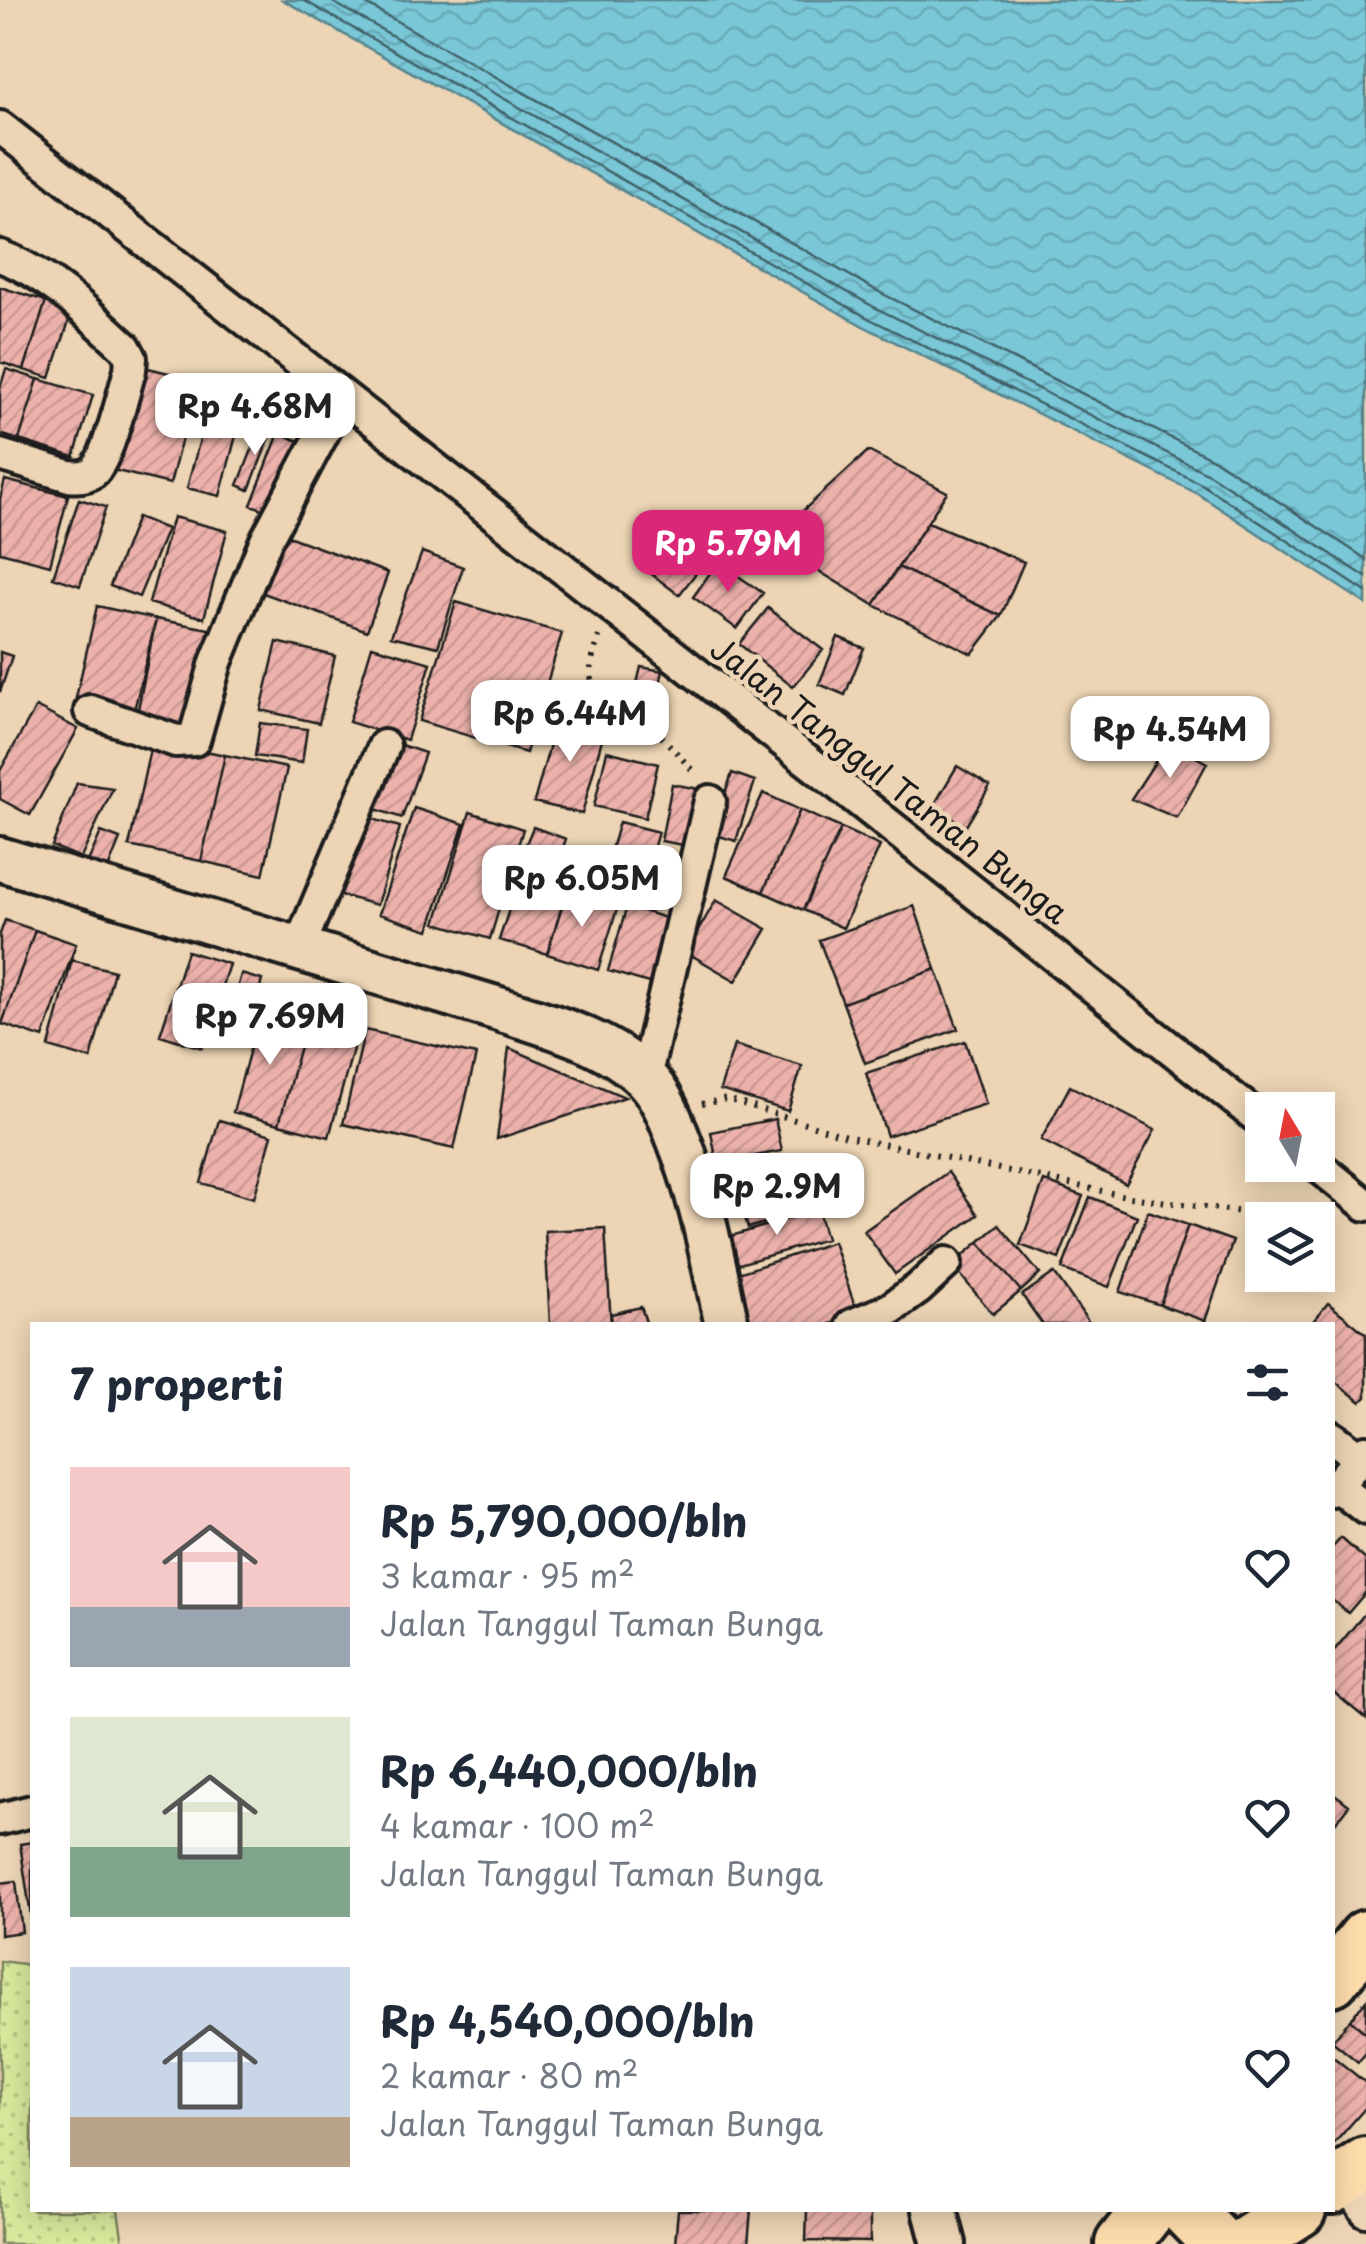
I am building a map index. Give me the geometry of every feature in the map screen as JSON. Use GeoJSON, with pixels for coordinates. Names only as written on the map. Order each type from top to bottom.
{"type":"FeatureCollection","features":[{"type":"Feature","properties":{"kind":"highway"},"geometry":{"type":"LineString","coordinates":[[1335,1975],[1366,1937]]}},
{"type":"Feature","properties":{"kind":"highway"},"geometry":{"type":"LineString","coordinates":[[1122,2244],[1147,2212]]}},
{"type":"Feature","properties":{"kind":"highway"},"geometry":{"type":"LineString","coordinates":[[1188,2212],[1219,2244]]}},
{"type":"Feature","properties":{"kind":"highway"},"geometry":{"type":"LineString","coordinates":[[1246,2244],[1296,2212]]}},
{"type":"Feature","properties":{"kind":"street","name":"Jalan Tanggul Taman Bunga"},"geometry":{"type":"LineString","coordinates":[[0,127],[1245,1107]]}},
{"type":"Feature","properties":{"kind":"street"},"geometry":{"type":"LineString","coordinates":[[0,256],[57,287],[125,347],[131,358],[104,454],[90,474],[70,476],[0,455]]}},
{"type":"Feature","properties":{"kind":"street"},"geometry":{"type":"LineString","coordinates":[[90,711],[176,741],[194,740],[216,662],[266,540],[342,397]]}},
{"type":"Feature","properties":{"kind":"street"},"geometry":{"type":"LineString","coordinates":[[298,950],[384,746]]}},
{"type":"Feature","properties":{"kind":"street"},"geometry":{"type":"LineString","coordinates":[[656,1094],[710,801]]}},
{"type":"Feature","properties":{"kind":"street"},"geometry":{"type":"LineString","coordinates":[[0,859],[557,1028],[608,1050],[656,1094],[691,1172],[726,1322]]}},
{"type":"Feature","properties":{"kind":"street"},"geometry":{"type":"LineString","coordinates":[[1331,1182],[1357,1213]]}},
{"type":"Feature","properties":{"kind":"street"},"geometry":{"type":"LineString","coordinates":[[859,1322],[890,1309],[946,1263]]}},
{"type":"Feature","properties":{"kind":"street"},"geometry":{"type":"LineString","coordinates":[[1335,1439],[1363,1454],[1335,1489],[1366,1509]]}},
{"type":"Feature","properties":{"kind":"street"},"geometry":{"type":"LineString","coordinates":[[0,1819],[30,1812]]}},
{"type":"Feature","properties":{"kind":"street"},"geometry":{"type":"LineString","coordinates":[[936,2212],[944,2244]]}},
{"type":"Feature","properties":{"kind":"path"},"geometry":{"type":"LineString","coordinates":[[608,606],[591,666],[594,688],[653,728],[705,783],[710,801]]}},
{"type":"Feature","properties":{"kind":"path"},"geometry":{"type":"LineString","coordinates":[[656,1094],[727,1099],[850,1137],[1130,1198],[1272,1216],[1357,1213]]}},
{"type":"Feature","properties":{"kind":"green space"},"geometry":{"type":"Polygon","coordinates":[[[0,1961],[30,1965],[30,2212],[118,2212],[123,2244],[0,2244],[0,1961]]]}},
{"type":"Feature","properties":{"kind":"water"},"geometry":{"type":"Polygon","coordinates":[[[283,0],[1366,0],[1366,604],[1198,494],[863,326],[283,0]]]}},
{"type":"Feature","properties":{"kind":"building"},"geometry":{"type":"Polygon","coordinates":[[[0,287],[46,301],[24,370],[0,362],[0,287]]]}},
{"type":"Feature","properties":{"kind":"building"},"geometry":{"type":"Polygon","coordinates":[[[46,301],[73,309],[50,378],[24,370],[46,301]]]}},
{"type":"Feature","properties":{"kind":"building"},"geometry":{"type":"Polygon","coordinates":[[[140,366],[197,380],[170,484],[113,470],[140,366]]]}},
{"type":"Feature","properties":{"kind":"building"},"geometry":{"type":"Polygon","coordinates":[[[6,369],[38,379],[19,440],[0,434],[0,388],[6,369]]]}},
{"type":"Feature","properties":{"kind":"building"},"geometry":{"type":"Polygon","coordinates":[[[38,379],[93,395],[74,457],[19,440],[38,379]]]}},
{"type":"Feature","properties":{"kind":"building"},"geometry":{"type":"Polygon","coordinates":[[[209,405],[242,413],[220,496],[187,488],[209,405]]]}},
{"type":"Feature","properties":{"kind":"building"},"geometry":{"type":"Polygon","coordinates":[[[261,427],[272,431],[249,490],[238,485],[261,427]]]}},
{"type":"Feature","properties":{"kind":"building"},"geometry":{"type":"Polygon","coordinates":[[[279,433],[304,443],[277,514],[251,505],[279,433]]]}},
{"type":"Feature","properties":{"kind":"building"},"geometry":{"type":"Polygon","coordinates":[[[868,451],[947,492],[874,605],[770,541],[868,451]]]}},
{"type":"Feature","properties":{"kind":"building"},"geometry":{"type":"Polygon","coordinates":[[[5,480],[68,496],[50,565],[0,552],[0,499],[5,480]]]}},
{"type":"Feature","properties":{"kind":"building"},"geometry":{"type":"Polygon","coordinates":[[[79,499],[106,507],[80,586],[53,577],[79,499]]]}},
{"type":"Feature","properties":{"kind":"building"},"geometry":{"type":"Polygon","coordinates":[[[137,517],[167,529],[139,597],[110,586],[137,517]]]}},
{"type":"Feature","properties":{"kind":"building"},"geometry":{"type":"Polygon","coordinates":[[[173,517],[227,531],[204,618],[149,603],[173,517]]]}},
{"type":"Feature","properties":{"kind":"building"},"geometry":{"type":"Polygon","coordinates":[[[678,517],[717,546],[679,595],[641,566],[678,517]]]}},
{"type":"Feature","properties":{"kind":"building"},"geometry":{"type":"Polygon","coordinates":[[[928,522],[1024,562],[1001,616],[898,567],[928,522]]]}},
{"type":"Feature","properties":{"kind":"building"},"geometry":{"type":"Polygon","coordinates":[[[277,532],[388,573],[367,631],[255,590],[277,532]]]}},
{"type":"Feature","properties":{"kind":"building"},"geometry":{"type":"Polygon","coordinates":[[[422,552],[463,567],[438,647],[391,636],[422,552]]]}},
{"type":"Feature","properties":{"kind":"building"},"geometry":{"type":"Polygon","coordinates":[[[718,562],[763,593],[737,629],[693,597],[718,562]]]}},
{"type":"Feature","properties":{"kind":"building"},"geometry":{"type":"Polygon","coordinates":[[[898,567],[1001,616],[972,654],[874,605],[898,567]]]}},
{"type":"Feature","properties":{"kind":"building"},"geometry":{"type":"Polygon","coordinates":[[[456,602],[562,633],[526,753],[419,721],[456,602]]]}},
{"type":"Feature","properties":{"kind":"building"},"geometry":{"type":"Polygon","coordinates":[[[97,606],[156,619],[133,715],[75,702],[97,606]]]}},
{"type":"Feature","properties":{"kind":"building"},"geometry":{"type":"Polygon","coordinates":[[[768,608],[823,650],[793,687],[739,644],[768,608]]]}},
{"type":"Feature","properties":{"kind":"building"},"geometry":{"type":"Polygon","coordinates":[[[156,619],[209,629],[190,729],[136,719],[156,619]]]}},
{"type":"Feature","properties":{"kind":"building"},"geometry":{"type":"Polygon","coordinates":[[[838,637],[864,648],[845,695],[819,684],[838,637]]]}},
{"type":"Feature","properties":{"kind":"building"},"geometry":{"type":"Polygon","coordinates":[[[277,642],[335,656],[319,723],[261,710],[277,642]]]}},
{"type":"Feature","properties":{"kind":"building"},"geometry":{"type":"Polygon","coordinates":[[[372,646],[431,663],[407,740],[349,722],[372,646]]]}},
{"type":"Feature","properties":{"kind":"building"},"geometry":{"type":"Polygon","coordinates":[[[0,652],[12,656],[0,692],[0,652]]]}},
{"type":"Feature","properties":{"kind":"building"},"geometry":{"type":"Polygon","coordinates":[[[641,667],[663,671],[653,713],[631,708],[641,667]]]}},
{"type":"Feature","properties":{"kind":"building"},"geometry":{"type":"Polygon","coordinates":[[[36,707],[78,729],[30,815],[0,799],[0,771],[36,707]]]}},
{"type":"Feature","properties":{"kind":"building"},"geometry":{"type":"Polygon","coordinates":[[[558,716],[605,728],[582,814],[534,802],[558,716]]]}},
{"type":"Feature","properties":{"kind":"building"},"geometry":{"type":"Polygon","coordinates":[[[260,723],[307,729],[302,763],[255,756],[260,723]]]}},
{"type":"Feature","properties":{"kind":"building"},"geometry":{"type":"Polygon","coordinates":[[[152,740],[225,755],[201,861],[129,846],[152,740]]]}},
{"type":"Feature","properties":{"kind":"building"},"geometry":{"type":"Polygon","coordinates":[[[389,741],[425,753],[402,818],[366,806],[389,741]]]}},
{"type":"Feature","properties":{"kind":"building"},"geometry":{"type":"Polygon","coordinates":[[[1168,742],[1207,763],[1177,818],[1131,799],[1168,742]]]}},
{"type":"Feature","properties":{"kind":"building"},"geometry":{"type":"Polygon","coordinates":[[[607,751],[658,764],[645,818],[594,806],[607,751]]]}},
{"type":"Feature","properties":{"kind":"building"},"geometry":{"type":"Polygon","coordinates":[[[225,755],[287,768],[263,875],[201,861],[225,755]]]}},
{"type":"Feature","properties":{"kind":"building"},"geometry":{"type":"Polygon","coordinates":[[[957,766],[990,786],[966,826],[933,807],[957,766]]]}},
{"type":"Feature","properties":{"kind":"building"},"geometry":{"type":"Polygon","coordinates":[[[732,773],[755,781],[736,841],[712,834],[732,773]]]}},
{"type":"Feature","properties":{"kind":"building"},"geometry":{"type":"Polygon","coordinates":[[[77,783],[113,788],[81,858],[52,846],[77,783]]]}},
{"type":"Feature","properties":{"kind":"building"},"geometry":{"type":"Polygon","coordinates":[[[672,784],[699,789],[688,846],[661,841],[672,784]]]}},
{"type":"Feature","properties":{"kind":"building"},"geometry":{"type":"Polygon","coordinates":[[[763,793],[800,810],[763,892],[726,876],[763,793]]]}},
{"type":"Feature","properties":{"kind":"building"},"geometry":{"type":"Polygon","coordinates":[[[414,808],[464,824],[429,930],[379,914],[414,808]]]}},
{"type":"Feature","properties":{"kind":"building"},"geometry":{"type":"Polygon","coordinates":[[[800,810],[841,828],[803,910],[763,892],[800,810]]]}},
{"type":"Feature","properties":{"kind":"building"},"geometry":{"type":"Polygon","coordinates":[[[470,812],[523,829],[490,939],[436,923],[470,812]]]}},
{"type":"Feature","properties":{"kind":"building"},"geometry":{"type":"Polygon","coordinates":[[[359,815],[400,827],[377,905],[336,894],[359,815]]]}},
{"type":"Feature","properties":{"kind":"building"},"geometry":{"type":"Polygon","coordinates":[[[619,822],[658,832],[641,891],[602,880],[619,822]]]}},
{"type":"Feature","properties":{"kind":"building"},"geometry":{"type":"Polygon","coordinates":[[[533,827],[566,839],[551,881],[516,868],[533,827]]]}},
{"type":"Feature","properties":{"kind":"building"},"geometry":{"type":"Polygon","coordinates":[[[841,828],[880,846],[843,928],[803,910],[841,828]]]}},
{"type":"Feature","properties":{"kind":"building"},"geometry":{"type":"Polygon","coordinates":[[[101,832],[120,839],[104,879],[84,871],[101,832]]]}},
{"type":"Feature","properties":{"kind":"building"},"geometry":{"type":"Polygon","coordinates":[[[520,876],[567,890],[547,954],[499,940],[520,876]]]}},
{"type":"Feature","properties":{"kind":"building"},"geometry":{"type":"Polygon","coordinates":[[[567,890],[618,906],[598,970],[547,954],[567,890]]]}},
{"type":"Feature","properties":{"kind":"building"},"geometry":{"type":"Polygon","coordinates":[[[716,900],[767,929],[736,981],[686,952],[716,900]]]}},
{"type":"Feature","properties":{"kind":"building"},"geometry":{"type":"Polygon","coordinates":[[[627,906],[672,920],[652,984],[608,971],[627,906]]]}},
{"type":"Feature","properties":{"kind":"building"},"geometry":{"type":"Polygon","coordinates":[[[914,906],[936,969],[843,1003],[819,940],[914,906]]]}},
{"type":"Feature","properties":{"kind":"building"},"geometry":{"type":"Polygon","coordinates":[[[5,920],[35,930],[2,1024],[0,934],[5,920]]]}},
{"type":"Feature","properties":{"kind":"building"},"geometry":{"type":"Polygon","coordinates":[[[35,930],[76,944],[43,1038],[2,1024],[35,930]]]}},
{"type":"Feature","properties":{"kind":"building"},"geometry":{"type":"Polygon","coordinates":[[[187,951],[229,964],[202,1048],[160,1035],[187,951]]]}},
{"type":"Feature","properties":{"kind":"building"},"geometry":{"type":"Polygon","coordinates":[[[72,960],[114,971],[91,1059],[49,1047],[72,960]]]}},
{"type":"Feature","properties":{"kind":"building"},"geometry":{"type":"Polygon","coordinates":[[[936,969],[958,1029],[865,1063],[843,1003],[936,969]]]}},
{"type":"Feature","properties":{"kind":"building"},"geometry":{"type":"Polygon","coordinates":[[[241,974],[262,980],[249,1031],[227,1026],[241,974]]]}},
{"type":"Feature","properties":{"kind":"building"},"geometry":{"type":"Polygon","coordinates":[[[260,1012],[306,1024],[279,1124],[233,1112],[260,1012]]]}},
{"type":"Feature","properties":{"kind":"building"},"geometry":{"type":"Polygon","coordinates":[[[306,1024],[356,1038],[329,1137],[279,1124],[306,1024]]]}},
{"type":"Feature","properties":{"kind":"building"},"geometry":{"type":"Polygon","coordinates":[[[365,1030],[476,1055],[454,1149],[343,1124],[365,1030]]]}},
{"type":"Feature","properties":{"kind":"building"},"geometry":{"type":"Polygon","coordinates":[[[965,1041],[986,1104],[887,1136],[866,1073],[965,1041]]]}},
{"type":"Feature","properties":{"kind":"building"},"geometry":{"type":"Polygon","coordinates":[[[734,1045],[802,1066],[788,1111],[720,1090],[734,1045]]]}},
{"type":"Feature","properties":{"kind":"building"},"geometry":{"type":"Polygon","coordinates":[[[509,1048],[625,1097],[497,1139],[509,1048]]]}},
{"type":"Feature","properties":{"kind":"building"},"geometry":{"type":"Polygon","coordinates":[[[1070,1086],[1155,1130],[1126,1184],[1041,1140],[1070,1086]]]}},
{"type":"Feature","properties":{"kind":"building"},"geometry":{"type":"Polygon","coordinates":[[[775,1119],[782,1151],[717,1163],[711,1132],[775,1119]]]}},
{"type":"Feature","properties":{"kind":"building"},"geometry":{"type":"Polygon","coordinates":[[[219,1120],[272,1135],[254,1198],[201,1183],[219,1120]]]}},
{"type":"Feature","properties":{"kind":"building"},"geometry":{"type":"Polygon","coordinates":[[[948,1172],[978,1215],[895,1274],[864,1231],[948,1172]]]}},
{"type":"Feature","properties":{"kind":"building"},"geometry":{"type":"Polygon","coordinates":[[[792,1181],[801,1212],[748,1228],[739,1196],[792,1181]]]}},
{"type":"Feature","properties":{"kind":"building"},"geometry":{"type":"Polygon","coordinates":[[[1044,1181],[1083,1196],[1059,1259],[1020,1245],[1044,1181]]]}},
{"type":"Feature","properties":{"kind":"building"},"geometry":{"type":"Polygon","coordinates":[[[1090,1197],[1137,1216],[1109,1287],[1062,1269],[1090,1197]]]}},
{"type":"Feature","properties":{"kind":"building"},"geometry":{"type":"Polygon","coordinates":[[[818,1210],[826,1239],[736,1265],[728,1237],[818,1210]]]}},
{"type":"Feature","properties":{"kind":"building"},"geometry":{"type":"Polygon","coordinates":[[[1148,1211],[1188,1225],[1160,1305],[1120,1292],[1148,1211]]]}},
{"type":"Feature","properties":{"kind":"building"},"geometry":{"type":"Polygon","coordinates":[[[999,1225],[1040,1274],[1021,1291],[979,1242],[999,1225]]]}},
{"type":"Feature","properties":{"kind":"building"},"geometry":{"type":"Polygon","coordinates":[[[1188,1225],[1233,1241],[1205,1321],[1160,1305],[1188,1225]]]}},
{"type":"Feature","properties":{"kind":"building"},"geometry":{"type":"Polygon","coordinates":[[[605,1228],[611,1322],[550,1322],[545,1231],[605,1228]]]}},
{"type":"Feature","properties":{"kind":"building"},"geometry":{"type":"Polygon","coordinates":[[[833,1242],[858,1315],[836,1322],[738,1322],[723,1278],[833,1242]]]}},
{"type":"Feature","properties":{"kind":"building"},"geometry":{"type":"Polygon","coordinates":[[[979,1242],[1021,1291],[993,1314],[952,1265],[979,1242]]]}},
{"type":"Feature","properties":{"kind":"building"},"geometry":{"type":"Polygon","coordinates":[[[1054,1273],[1088,1321],[1041,1322],[1022,1295],[1054,1273]]]}},
{"type":"Feature","properties":{"kind":"building"},"geometry":{"type":"Polygon","coordinates":[[[1328,1303],[1366,1334],[1366,1397],[1361,1402],[1335,1381],[1335,1322],[1312,1322],[1328,1303]]]}},
{"type":"Feature","properties":{"kind":"building"},"geometry":{"type":"Polygon","coordinates":[[[641,1307],[646,1322],[612,1322],[611,1314],[641,1307]]]}},
{"type":"Feature","properties":{"kind":"building"},"geometry":{"type":"Polygon","coordinates":[[[1341,1538],[1366,1560],[1366,1592],[1348,1613],[1335,1602],[1335,1545],[1341,1538]]]}},
{"type":"Feature","properties":{"kind":"building"},"geometry":{"type":"Polygon","coordinates":[[[1366,1612],[1366,1719],[1335,1693],[1335,1649],[1366,1612]]]}},
{"type":"Feature","properties":{"kind":"building"},"geometry":{"type":"Polygon","coordinates":[[[1335,1794],[1349,1805],[1335,1823],[1335,1794]]]}},
{"type":"Feature","properties":{"kind":"building"},"geometry":{"type":"Polygon","coordinates":[[[30,1842],[30,1910],[20,1844],[30,1842]]]}},
{"type":"Feature","properties":{"kind":"building"},"geometry":{"type":"Polygon","coordinates":[[[16,1881],[22,1932],[0,1935],[0,1883],[16,1881]]]}},
{"type":"Feature","properties":{"kind":"building"},"geometry":{"type":"Polygon","coordinates":[[[1366,2000],[1366,2033],[1350,2020],[1366,2000]]]}},
{"type":"Feature","properties":{"kind":"building"},"geometry":{"type":"Polygon","coordinates":[[[1350,2020],[1366,2033],[1366,2053],[1358,2062],[1335,2043],[1335,2038],[1350,2020]]]}},
{"type":"Feature","properties":{"kind":"building"},"geometry":{"type":"Polygon","coordinates":[[[1335,2058],[1366,2083],[1366,2107],[1335,2143],[1335,2058]]]}},
{"type":"Feature","properties":{"kind":"building"},"geometry":{"type":"Polygon","coordinates":[[[678,2212],[751,2212],[748,2244],[675,2244],[678,2212]]]}},
{"type":"Feature","properties":{"kind":"building"},"geometry":{"type":"Polygon","coordinates":[[[807,2212],[870,2212],[870,2242],[806,2241],[807,2212]]]}}]}
